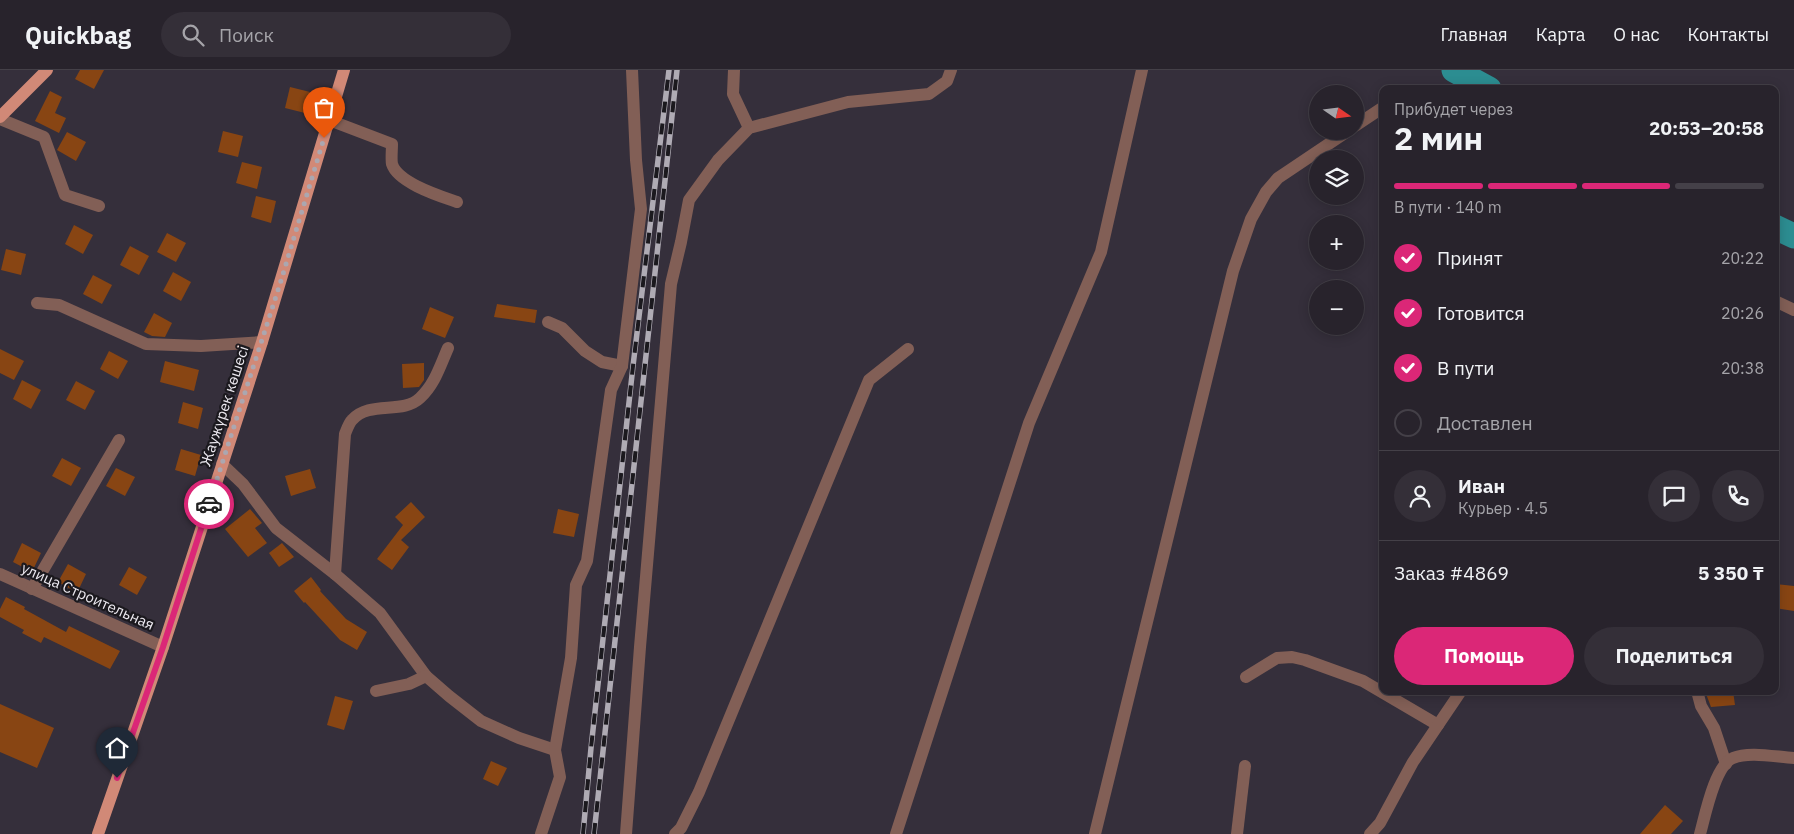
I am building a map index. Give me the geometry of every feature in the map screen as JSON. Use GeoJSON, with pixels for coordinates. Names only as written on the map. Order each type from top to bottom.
{"type":"FeatureCollection","features":[{"type":"Feature","properties":{"kind":"main road"},"geometry":{"type":"LineString","coordinates":[[0,118],[47,70]]}},
{"type":"Feature","properties":{"kind":"main road","name":"Жаужүрек көшесі"},"geometry":{"type":"LineString","coordinates":[[98,834],[163,647],[262,342],[344,70]]}},
{"type":"Feature","properties":{"kind":"street"},"geometry":{"type":"LineString","coordinates":[[541,834],[560,777],[555,750],[571,658],[576,585],[587,561],[611,390],[622,366],[641,209],[636,160],[632,70]]}},
{"type":"Feature","properties":{"kind":"street"},"geometry":{"type":"LineString","coordinates":[[734,70],[732,94],[749,128]]}},
{"type":"Feature","properties":{"kind":"street"},"geometry":{"type":"LineString","coordinates":[[626,834],[671,284],[688,200],[718,160],[749,128],[848,102],[929,94],[946,81],[950,70]]}},
{"type":"Feature","properties":{"kind":"street"},"geometry":{"type":"LineString","coordinates":[[896,834],[1029,423],[1101,252],[1142,70]]}},
{"type":"Feature","properties":{"kind":"street"},"geometry":{"type":"LineString","coordinates":[[1364,120],[1379,110]]}},
{"type":"Feature","properties":{"kind":"street"},"geometry":{"type":"LineString","coordinates":[[0,118],[44,137],[65,195],[99,206]]}},
{"type":"Feature","properties":{"kind":"street"},"geometry":{"type":"LineString","coordinates":[[329,120],[392,144],[392,165],[402,177],[426,192],[457,202]]}},
{"type":"Feature","properties":{"kind":"street"},"geometry":{"type":"LineString","coordinates":[[1095,834],[1233,272],[1248,228],[1266,192],[1278,178],[1335,140]]}},
{"type":"Feature","properties":{"kind":"street"},"geometry":{"type":"LineString","coordinates":[[37,303],[59,305],[146,344],[200,346],[262,342]]}},
{"type":"Feature","properties":{"kind":"street"},"geometry":{"type":"LineString","coordinates":[[1779,303],[1794,310]]}},
{"type":"Feature","properties":{"kind":"street"},"geometry":{"type":"LineString","coordinates":[[548,322],[562,328],[585,351],[602,362],[622,366]]}},
{"type":"Feature","properties":{"kind":"street"},"geometry":{"type":"LineString","coordinates":[[335,574],[345,434],[351,420],[364,411],[388,406],[408,406],[419,399],[435,380],[448,348]]}},
{"type":"Feature","properties":{"kind":"street"},"geometry":{"type":"LineString","coordinates":[[675,834],[681,828],[699,792],[869,380],[908,349]]}},
{"type":"Feature","properties":{"kind":"street"},"geometry":{"type":"LineString","coordinates":[[32,589],[119,440]]}},
{"type":"Feature","properties":{"kind":"street"},"geometry":{"type":"LineString","coordinates":[[222,464],[243,484],[276,528],[335,574],[380,613],[426,676],[481,722],[519,738],[555,750]]}},
{"type":"Feature","properties":{"kind":"street","name":"улица Строительная"},"geometry":{"type":"LineString","coordinates":[[0,574],[163,647]]}},
{"type":"Feature","properties":{"kind":"street"},"geometry":{"type":"LineString","coordinates":[[1246,677],[1277,658],[1292,657],[1364,681],[1379,690]]}},
{"type":"Feature","properties":{"kind":"street"},"geometry":{"type":"LineString","coordinates":[[376,690],[409,684],[426,676]]}},
{"type":"Feature","properties":{"kind":"street"},"geometry":{"type":"LineString","coordinates":[[1388,695],[1438,725]]}},
{"type":"Feature","properties":{"kind":"street"},"geometry":{"type":"LineString","coordinates":[[1370,834],[1380,823],[1413,762],[1458,695]]}},
{"type":"Feature","properties":{"kind":"street"},"geometry":{"type":"LineString","coordinates":[[1698,695],[1701,706],[1714,728],[1726,764]]}},
{"type":"Feature","properties":{"kind":"street"},"geometry":{"type":"LineString","coordinates":[[1700,834],[1721,770],[1732,758],[1754,754],[1794,758]]}},
{"type":"Feature","properties":{"kind":"street"},"geometry":{"type":"LineString","coordinates":[[1237,834],[1245,766]]}},
{"type":"Feature","properties":{"kind":"building"},"geometry":{"type":"Polygon","coordinates":[[[80,70],[104,70],[94,89],[75,79],[80,70]]]}},
{"type":"Feature","properties":{"kind":"building"},"geometry":{"type":"Polygon","coordinates":[[[290,87],[310,92],[305,113],[285,108],[290,87]]]}},
{"type":"Feature","properties":{"kind":"building"},"geometry":{"type":"Polygon","coordinates":[[[50,91],[62,97],[55,113],[66,118],[59,133],[35,121],[50,91]]]}},
{"type":"Feature","properties":{"kind":"building"},"geometry":{"type":"Polygon","coordinates":[[[223,131],[243,136],[238,157],[218,152],[223,131]]]}},
{"type":"Feature","properties":{"kind":"building"},"geometry":{"type":"Polygon","coordinates":[[[67,132],[86,142],[76,161],[57,150],[67,132]]]}},
{"type":"Feature","properties":{"kind":"building"},"geometry":{"type":"Polygon","coordinates":[[[242,162],[262,167],[257,189],[236,183],[242,162]]]}},
{"type":"Feature","properties":{"kind":"building"},"geometry":{"type":"Polygon","coordinates":[[[256,196],[276,201],[271,223],[251,217],[256,196]]]}},
{"type":"Feature","properties":{"kind":"building"},"geometry":{"type":"Polygon","coordinates":[[[74,225],[93,235],[83,254],[65,244],[74,225]]]}},
{"type":"Feature","properties":{"kind":"building"},"geometry":{"type":"Polygon","coordinates":[[[167,233],[186,243],[176,262],[157,252],[167,233]]]}},
{"type":"Feature","properties":{"kind":"building"},"geometry":{"type":"Polygon","coordinates":[[[130,246],[149,256],[139,275],[120,265],[130,246]]]}},
{"type":"Feature","properties":{"kind":"building"},"geometry":{"type":"Polygon","coordinates":[[[6,249],[26,254],[21,275],[1,270],[6,249]]]}},
{"type":"Feature","properties":{"kind":"building"},"geometry":{"type":"Polygon","coordinates":[[[173,272],[191,282],[181,301],[163,291],[173,272]]]}},
{"type":"Feature","properties":{"kind":"building"},"geometry":{"type":"Polygon","coordinates":[[[93,275],[112,285],[102,304],[83,294],[93,275]]]}},
{"type":"Feature","properties":{"kind":"building"},"geometry":{"type":"Polygon","coordinates":[[[497,304],[537,310],[535,323],[494,317],[497,304]]]}},
{"type":"Feature","properties":{"kind":"building"},"geometry":{"type":"Polygon","coordinates":[[[430,307],[454,317],[445,338],[422,329],[430,307]]]}},
{"type":"Feature","properties":{"kind":"building"},"geometry":{"type":"Polygon","coordinates":[[[154,313],[172,323],[165,337],[152,336],[144,332],[154,313]]]}},
{"type":"Feature","properties":{"kind":"building"},"geometry":{"type":"Polygon","coordinates":[[[0,349],[24,361],[14,380],[0,373],[0,349]]]}},
{"type":"Feature","properties":{"kind":"building"},"geometry":{"type":"Polygon","coordinates":[[[109,351],[128,361],[118,379],[100,369],[109,351]]]}},
{"type":"Feature","properties":{"kind":"building"},"geometry":{"type":"Polygon","coordinates":[[[165,361],[199,370],[194,391],[160,382],[165,361]]]}},
{"type":"Feature","properties":{"kind":"building"},"geometry":{"type":"Polygon","coordinates":[[[424,363],[424,380],[419,387],[403,388],[402,364],[424,363]]]}},
{"type":"Feature","properties":{"kind":"building"},"geometry":{"type":"Polygon","coordinates":[[[22,380],[41,390],[31,409],[13,399],[22,380]]]}},
{"type":"Feature","properties":{"kind":"building"},"geometry":{"type":"Polygon","coordinates":[[[76,381],[95,391],[85,410],[66,400],[76,381]]]}},
{"type":"Feature","properties":{"kind":"building"},"geometry":{"type":"Polygon","coordinates":[[[183,402],[203,408],[198,429],[178,423],[183,402]]]}},
{"type":"Feature","properties":{"kind":"building"},"geometry":{"type":"Polygon","coordinates":[[[181,449],[201,455],[195,476],[175,470],[181,449]]]}},
{"type":"Feature","properties":{"kind":"building"},"geometry":{"type":"Polygon","coordinates":[[[62,458],[81,468],[71,486],[52,476],[62,458]]]}},
{"type":"Feature","properties":{"kind":"building"},"geometry":{"type":"Polygon","coordinates":[[[116,468],[135,477],[125,496],[106,486],[116,468]]]}},
{"type":"Feature","properties":{"kind":"building"},"geometry":{"type":"Polygon","coordinates":[[[310,469],[316,488],[291,496],[285,476],[310,469]]]}},
{"type":"Feature","properties":{"kind":"building"},"geometry":{"type":"Polygon","coordinates":[[[411,502],[425,517],[401,540],[409,547],[392,570],[377,559],[403,525],[395,517],[411,502]]]}},
{"type":"Feature","properties":{"kind":"building"},"geometry":{"type":"Polygon","coordinates":[[[250,509],[262,523],[255,528],[267,543],[248,557],[225,529],[250,509]]]}},
{"type":"Feature","properties":{"kind":"building"},"geometry":{"type":"Polygon","coordinates":[[[558,509],[579,514],[574,537],[553,533],[558,509]]]}},
{"type":"Feature","properties":{"kind":"building"},"geometry":{"type":"Polygon","coordinates":[[[22,543],[41,553],[32,572],[13,562],[22,543]]]}},
{"type":"Feature","properties":{"kind":"building"},"geometry":{"type":"Polygon","coordinates":[[[282,543],[294,557],[279,567],[269,553],[282,543]]]}},
{"type":"Feature","properties":{"kind":"building"},"geometry":{"type":"Polygon","coordinates":[[[68,564],[86,574],[77,593],[58,582],[68,564]]]}},
{"type":"Feature","properties":{"kind":"building"},"geometry":{"type":"Polygon","coordinates":[[[129,567],[147,577],[137,595],[119,585],[129,567]]]}},
{"type":"Feature","properties":{"kind":"building"},"geometry":{"type":"Polygon","coordinates":[[[311,577],[320,591],[346,619],[367,632],[357,650],[340,640],[294,591],[311,577]]]}},
{"type":"Feature","properties":{"kind":"building"},"geometry":{"type":"Polygon","coordinates":[[[1779,584],[1794,586],[1794,611],[1779,609],[1779,584]]]}},
{"type":"Feature","properties":{"kind":"building"},"geometry":{"type":"Polygon","coordinates":[[[6,597],[66,632],[69,626],[120,651],[110,669],[44,637],[41,643],[22,633],[24,630],[0,617],[0,609],[6,597]]]}},
{"type":"Feature","properties":{"kind":"building"},"geometry":{"type":"Polygon","coordinates":[[[1706,695],[1734,695],[1735,705],[1711,707],[1706,695]]]}},
{"type":"Feature","properties":{"kind":"building"},"geometry":{"type":"Polygon","coordinates":[[[335,696],[353,701],[344,730],[327,725],[335,696]]]}},
{"type":"Feature","properties":{"kind":"building"},"geometry":{"type":"Polygon","coordinates":[[[0,704],[54,728],[37,768],[0,752],[0,704]]]}},
{"type":"Feature","properties":{"kind":"building"},"geometry":{"type":"Polygon","coordinates":[[[491,761],[507,768],[498,786],[483,779],[491,761]]]}},
{"type":"Feature","properties":{"kind":"building"},"geometry":{"type":"Polygon","coordinates":[[[1665,805],[1683,821],[1671,834],[1640,834],[1665,805]]]}},
{"type":"Feature","properties":{"kind":"waterway"},"geometry":{"type":"LineString","coordinates":[[1454,70],[1482,85]]}},
{"type":"Feature","properties":{"kind":"waterway"},"geometry":{"type":"LineString","coordinates":[[1779,229],[1794,236]]}},
{"type":"Feature","properties":{"kind":"railway"},"geometry":{"type":"LineString","coordinates":[[583,834],[633,366],[669,70]]}},
{"type":"Feature","properties":{"kind":"railway"},"geometry":{"type":"LineString","coordinates":[[594,834],[677,70]]}},
{"type":"Feature","properties":{"kind":"way so far"},"geometry":{"type":"LineString","coordinates":[[209,504],[280,284],[324,138]]}},
{"type":"Feature","properties":{"kind":"route"},"geometry":{"type":"LineString","coordinates":[[117,778],[163,647],[209,504]]}}]}
